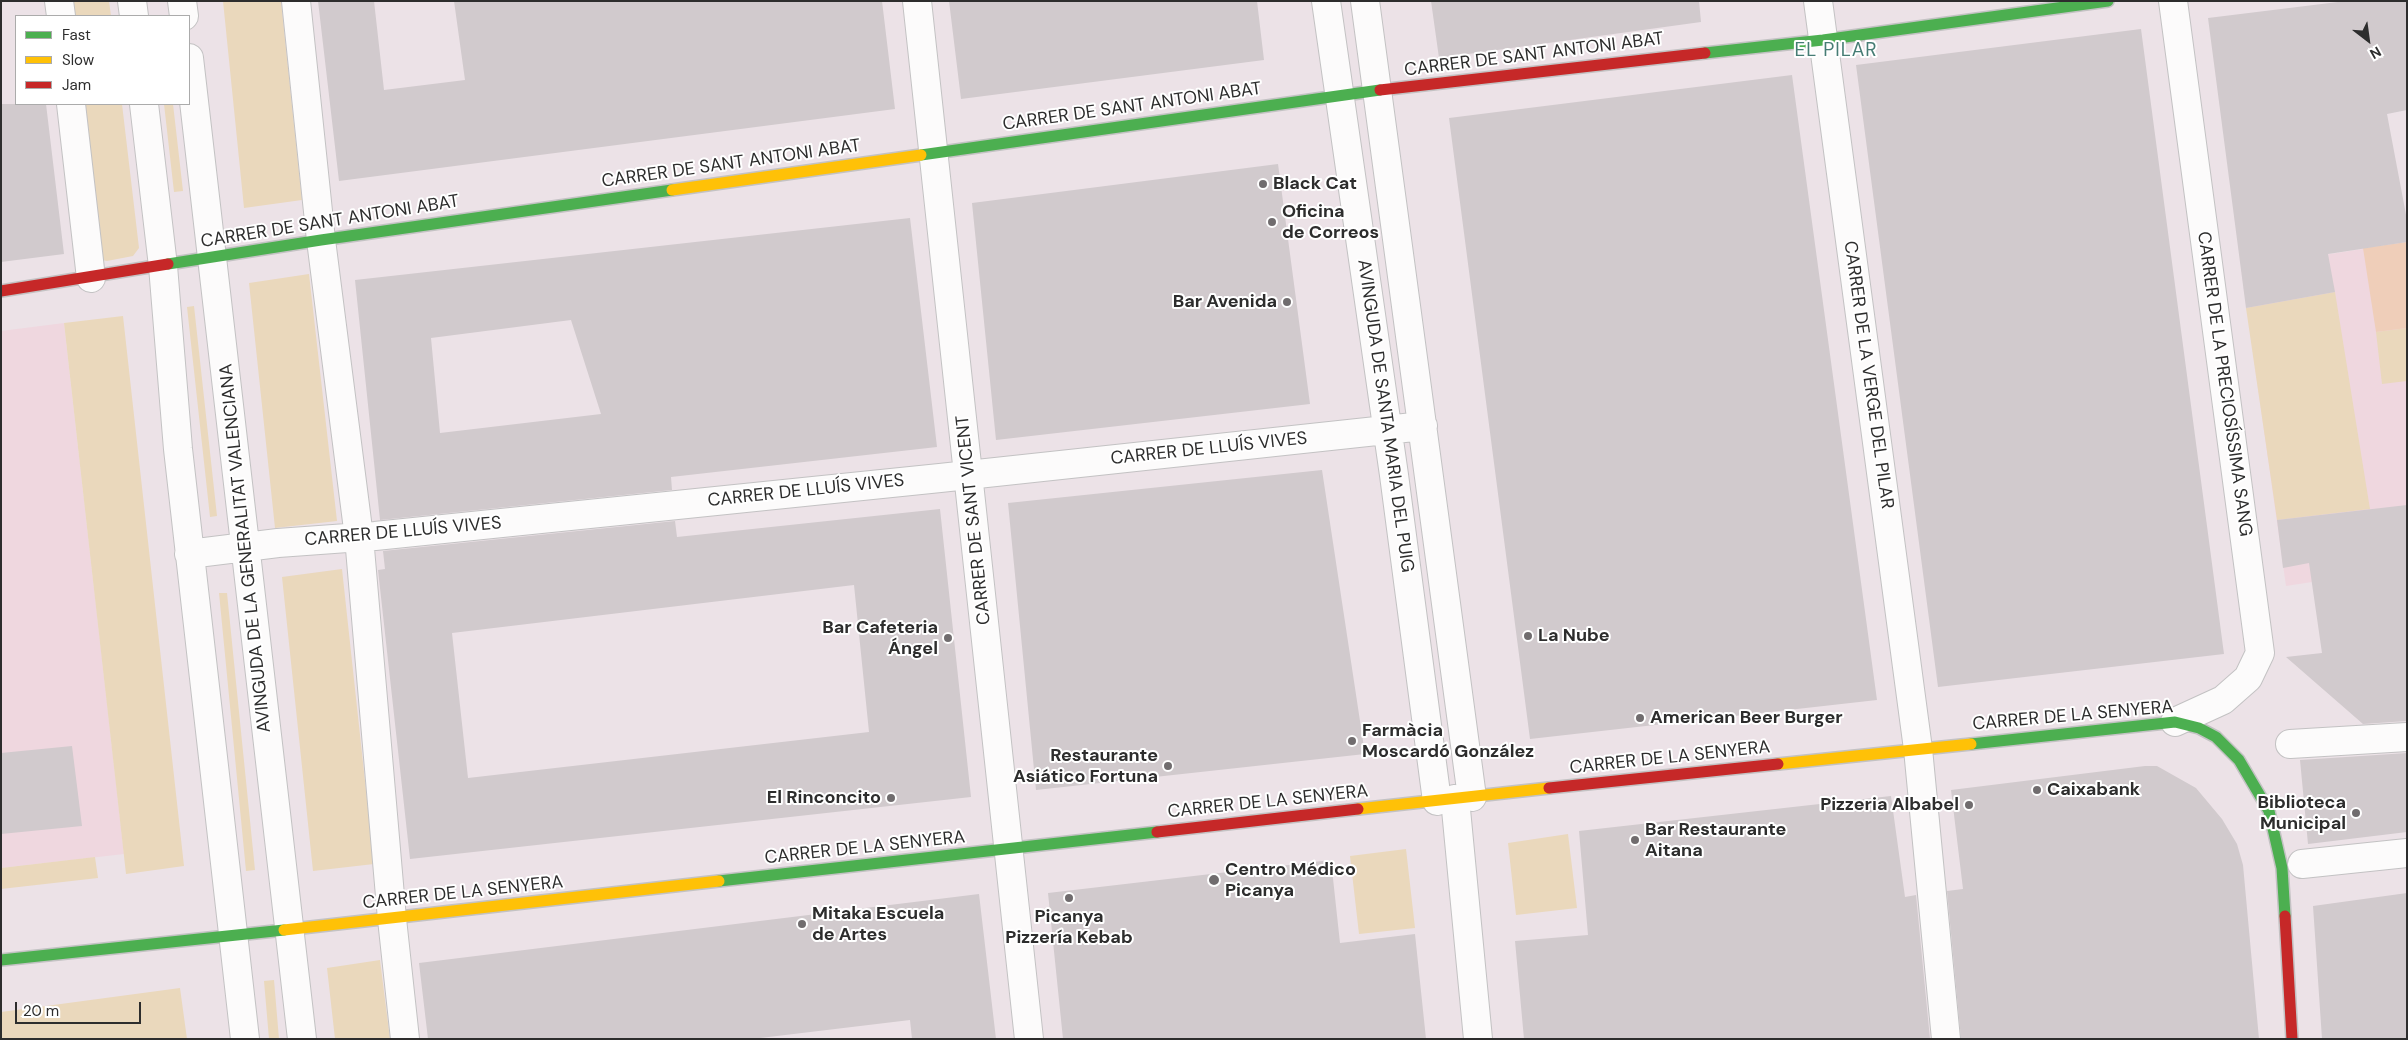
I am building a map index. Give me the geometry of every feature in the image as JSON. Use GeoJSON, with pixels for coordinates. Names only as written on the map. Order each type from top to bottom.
{"type":"FeatureCollection","features":[{"type":"Feature","properties":{"kind":"street"},"geometry":{"type":"LineString","coordinates":[[59,1],[61,15]]}},
{"type":"Feature","properties":{"kind":"street"},"geometry":{"type":"LineString","coordinates":[[132,1],[134,15]]}},
{"type":"Feature","properties":{"kind":"street"},"geometry":{"type":"LineString","coordinates":[[182,1],[184,15]]}},
{"type":"Feature","properties":{"kind":"street"},"geometry":{"type":"LineString","coordinates":[[296,1],[321,240],[359,537],[392,918],[405,1039]]}},
{"type":"Feature","properties":{"kind":"street","name":"CARRER DE SANT VICENT"},"geometry":{"type":"LineString","coordinates":[[917,1],[1030,1039]]}},
{"type":"Feature","properties":{"kind":"street","name":"AVINGUDA DE SANTA MARIA DEL PUIG"},"geometry":{"type":"LineString","coordinates":[[1326,1],[1387,429],[1455,799]]}},
{"type":"Feature","properties":{"kind":"street","name":"AVINGUDA DE SANTA MARIA DEL PUIG"},"geometry":{"type":"LineString","coordinates":[[1365,1],[1422,426],[1455,799]]}},
{"type":"Feature","properties":{"kind":"street","name":"CARRER DE LA VERGE DEL PILAR"},"geometry":{"type":"LineString","coordinates":[[1818,1],[1918,748],[1946,1039]]}},
{"type":"Feature","properties":{"kind":"street","name":"CARRER DE SANT ANTONI ABAT"},"geometry":{"type":"LineString","coordinates":[[1,291],[321,240],[1340,95],[1823,40],[2108,1]]}},
{"type":"Feature","properties":{"kind":"street","name":"CARRER DE LA PRECIOSÍSSIMA SANG"},"geometry":{"type":"LineString","coordinates":[[2173,1],[2260,653],[2248,678],[2223,700],[2175,722]]}},
{"type":"Feature","properties":{"kind":"street","name":"AVINGUDA DE LA GENERALITAT VALENCIANA"},"geometry":{"type":"LineString","coordinates":[[190,66],[302,1039]]}},
{"type":"Feature","properties":{"kind":"street"},"geometry":{"type":"LineString","coordinates":[[71,105],[91,278]]}},
{"type":"Feature","properties":{"kind":"street"},"geometry":{"type":"LineString","coordinates":[[144,105],[163,266],[178,449],[189,554],[234,936],[244,1039]]}},
{"type":"Feature","properties":{"kind":"street","name":"CARRER DE LLUÍS VIVES"},"geometry":{"type":"LineString","coordinates":[[189,554],[968,475],[1422,426]]}},
{"type":"Feature","properties":{"kind":"street","name":"CARRER DE LA SENYERA"},"geometry":{"type":"LineString","coordinates":[[1,960],[234,936],[1918,748],[2175,722],[2200,728],[2216,737],[2239,760],[2269,811],[2282,868],[2292,1039]]}},
{"type":"Feature","properties":{"kind":"street"},"geometry":{"type":"LineString","coordinates":[[2290,744],[2407,737]]}},
{"type":"Feature","properties":{"kind":"street"},"geometry":{"type":"LineString","coordinates":[[1455,799],[1478,1039]]}},
{"type":"Feature","properties":{"kind":"street"},"geometry":{"type":"LineString","coordinates":[[2302,864],[2407,853]]}},
{"type":"Feature","properties":{"kind":"shaded area"},"geometry":{"type":"Polygon","coordinates":[[[68,1],[109,1],[111,15],[70,15],[68,1]]]}},
{"type":"Feature","properties":{"kind":"shaded area"},"geometry":{"type":"Polygon","coordinates":[[[223,1],[281,1],[302,200],[244,208],[223,1]]]}},
{"type":"Feature","properties":{"kind":"shaded area"},"geometry":{"type":"Polygon","coordinates":[[[80,105],[122,105],[139,248],[133,256],[107,261],[102,260],[80,105]]]}},
{"type":"Feature","properties":{"kind":"shaded area"},"geometry":{"type":"Polygon","coordinates":[[[164,105],[173,105],[183,191],[174,192],[164,105]]]}},
{"type":"Feature","properties":{"kind":"shaded area"},"geometry":{"type":"Polygon","coordinates":[[[2407,242],[2407,659],[2312,582],[2286,586],[2241,268],[2407,242]]]}},
{"type":"Feature","properties":{"kind":"shaded area"},"geometry":{"type":"Polygon","coordinates":[[[2407,242],[2407,328],[2376,332],[2363,248],[2407,242]]]}},
{"type":"Feature","properties":{"kind":"shaded area"},"geometry":{"type":"Polygon","coordinates":[[[309,274],[337,521],[275,528],[249,283],[309,274]]]}},
{"type":"Feature","properties":{"kind":"shaded area"},"geometry":{"type":"Polygon","coordinates":[[[2335,292],[2370,509],[2277,520],[2246,308],[2335,292]]]}},
{"type":"Feature","properties":{"kind":"shaded area"},"geometry":{"type":"Polygon","coordinates":[[[194,306],[217,516],[210,517],[187,307],[194,306]]]}},
{"type":"Feature","properties":{"kind":"shaded area"},"geometry":{"type":"Polygon","coordinates":[[[123,316],[184,866],[126,874],[64,323],[123,316]]]}},
{"type":"Feature","properties":{"kind":"shaded area"},"geometry":{"type":"Polygon","coordinates":[[[64,323],[124,854],[1,868],[1,331],[64,323]]]}},
{"type":"Feature","properties":{"kind":"shaded area"},"geometry":{"type":"Polygon","coordinates":[[[2407,328],[2407,381],[2382,384],[2376,332],[2407,328]]]}},
{"type":"Feature","properties":{"kind":"shaded area"},"geometry":{"type":"Polygon","coordinates":[[[342,569],[374,864],[313,871],[282,577],[342,569]]]}},
{"type":"Feature","properties":{"kind":"shaded area"},"geometry":{"type":"Polygon","coordinates":[[[219,593],[227,593],[255,870],[246,871],[219,593]]]}},
{"type":"Feature","properties":{"kind":"shaded area"},"geometry":{"type":"Polygon","coordinates":[[[1568,834],[1577,908],[1516,915],[1508,843],[1568,834]]]}},
{"type":"Feature","properties":{"kind":"shaded area"},"geometry":{"type":"Polygon","coordinates":[[[1406,849],[1415,928],[1359,934],[1350,856],[1406,849]]]}},
{"type":"Feature","properties":{"kind":"shaded area"},"geometry":{"type":"Polygon","coordinates":[[[95,857],[98,878],[1,889],[1,868],[95,857]]]}},
{"type":"Feature","properties":{"kind":"shaded area"},"geometry":{"type":"Polygon","coordinates":[[[380,960],[390,1039],[335,1039],[327,968],[380,960]]]}},
{"type":"Feature","properties":{"kind":"shaded area"},"geometry":{"type":"Polygon","coordinates":[[[274,980],[279,1039],[269,1039],[264,981],[274,980]]]}},
{"type":"Feature","properties":{"kind":"shaded area"},"geometry":{"type":"Polygon","coordinates":[[[180,988],[187,1039],[1,1039],[1,1012],[180,988]]]}},
{"type":"Feature","properties":{"kind":"building"},"geometry":{"type":"Polygon","coordinates":[[[318,1],[374,1],[384,90],[465,80],[454,1],[882,1],[895,109],[339,181],[318,1]]]}},
{"type":"Feature","properties":{"kind":"building"},"geometry":{"type":"Polygon","coordinates":[[[949,1],[1257,1],[1264,60],[961,99],[949,1]]]}},
{"type":"Feature","properties":{"kind":"building"},"geometry":{"type":"Polygon","coordinates":[[[1431,1],[1699,1],[1701,22],[1439,58],[1431,1]]]}},
{"type":"Feature","properties":{"kind":"building"},"geometry":{"type":"Polygon","coordinates":[[[2346,1],[2407,1],[2407,110],[2387,114],[2407,220],[2407,242],[2328,254],[2335,292],[2246,308],[2208,18],[2346,1]]]}},
{"type":"Feature","properties":{"kind":"building"},"geometry":{"type":"Polygon","coordinates":[[[2141,29],[2224,654],[1938,687],[1856,65],[2141,29]]]}},
{"type":"Feature","properties":{"kind":"building"},"geometry":{"type":"Polygon","coordinates":[[[1792,75],[1877,700],[1530,739],[1449,118],[1792,75]]]}},
{"type":"Feature","properties":{"kind":"building"},"geometry":{"type":"Polygon","coordinates":[[[1,104],[46,105],[64,254],[1,262],[1,104]]]}},
{"type":"Feature","properties":{"kind":"building"},"geometry":{"type":"Polygon","coordinates":[[[1278,164],[1310,404],[996,440],[972,203],[1278,164]]]}},
{"type":"Feature","properties":{"kind":"building"},"geometry":{"type":"Polygon","coordinates":[[[910,218],[937,447],[671,477],[672,490],[380,520],[355,280],[910,218]],[[571,320],[431,338],[440,433],[601,414],[571,320]]]}},
{"type":"Feature","properties":{"kind":"building"},"geometry":{"type":"Polygon","coordinates":[[[1322,470],[1365,754],[1036,790],[1008,503],[1322,470]]]}},
{"type":"Feature","properties":{"kind":"building"},"geometry":{"type":"Polygon","coordinates":[[[2407,505],[2407,721],[2363,724],[2286,657],[2322,653],[2309,563],[2283,568],[2277,520],[2407,505]]]}},
{"type":"Feature","properties":{"kind":"building"},"geometry":{"type":"Polygon","coordinates":[[[940,509],[971,797],[410,859],[378,570],[385,569],[383,551],[675,521],[677,537],[940,509]],[[854,585],[452,633],[468,778],[869,732],[854,585]]]}},
{"type":"Feature","properties":{"kind":"building"},"geometry":{"type":"Polygon","coordinates":[[[72,746],[82,826],[1,834],[1,753],[72,746]]]}},
{"type":"Feature","properties":{"kind":"building","name":"Biblioteca Municipal"},"geometry":{"type":"Polygon","coordinates":[[[2407,753],[2407,832],[2308,844],[2300,760],[2407,753]]]}},
{"type":"Feature","properties":{"kind":"building"},"geometry":{"type":"Polygon","coordinates":[[[2157,766],[2196,788],[2222,819],[2237,844],[2243,865],[2259,1039],[1961,1039],[1947,891],[1963,889],[1951,790],[2157,766]]]}},
{"type":"Feature","properties":{"kind":"building"},"geometry":{"type":"Polygon","coordinates":[[[1891,796],[1905,897],[1916,895],[1930,1039],[1524,1039],[1515,941],[1588,935],[1579,831],[1891,796]]]}},
{"type":"Feature","properties":{"kind":"building"},"geometry":{"type":"Polygon","coordinates":[[[1331,860],[1340,943],[1415,934],[1426,1039],[1063,1039],[1048,893],[1331,860]]]}},
{"type":"Feature","properties":{"kind":"building"},"geometry":{"type":"Polygon","coordinates":[[[2407,893],[2407,1039],[2322,1039],[2313,906],[2407,893]]]}},
{"type":"Feature","properties":{"kind":"building"},"geometry":{"type":"Polygon","coordinates":[[[979,894],[996,1039],[912,1039],[910,1020],[752,1039],[428,1039],[419,963],[979,894]]]}},
{"type":"Feature","properties":{"kind":"traffic: fast"},"geometry":{"type":"LineString","coordinates":[[1705,53],[1823,40],[2108,1]]}},
{"type":"Feature","properties":{"kind":"traffic: fast"},"geometry":{"type":"LineString","coordinates":[[921,155],[1380,90]]}},
{"type":"Feature","properties":{"kind":"traffic: fast"},"geometry":{"type":"LineString","coordinates":[[168,264],[321,240],[672,190]]}},
{"type":"Feature","properties":{"kind":"traffic: fast"},"geometry":{"type":"LineString","coordinates":[[1971,744],[2175,722],[2199,728],[2216,737],[2239,760],[2269,811],[2282,868],[2285,916]]}},
{"type":"Feature","properties":{"kind":"traffic: fast"},"geometry":{"type":"LineString","coordinates":[[719,881],[1157,832]]}},
{"type":"Feature","properties":{"kind":"traffic: fast"},"geometry":{"type":"LineString","coordinates":[[1,960],[284,930]]}},
{"type":"Feature","properties":{"kind":"traffic: slow"},"geometry":{"type":"LineString","coordinates":[[672,190],[921,155]]}},
{"type":"Feature","properties":{"kind":"traffic: slow"},"geometry":{"type":"LineString","coordinates":[[1778,764],[1971,744]]}},
{"type":"Feature","properties":{"kind":"traffic: slow"},"geometry":{"type":"LineString","coordinates":[[1358,809],[1549,788]]}},
{"type":"Feature","properties":{"kind":"traffic: slow"},"geometry":{"type":"LineString","coordinates":[[284,930],[719,881]]}},
{"type":"Feature","properties":{"kind":"traffic: jam"},"geometry":{"type":"LineString","coordinates":[[1380,90],[1705,53]]}},
{"type":"Feature","properties":{"kind":"traffic: jam"},"geometry":{"type":"LineString","coordinates":[[1,291],[168,264]]}},
{"type":"Feature","properties":{"kind":"traffic: jam"},"geometry":{"type":"LineString","coordinates":[[1549,788],[1778,764]]}},
{"type":"Feature","properties":{"kind":"traffic: jam"},"geometry":{"type":"LineString","coordinates":[[1157,832],[1358,809]]}},
{"type":"Feature","properties":{"kind":"traffic: jam"},"geometry":{"type":"LineString","coordinates":[[2285,916],[2292,1039]]}},
{"type":"Feature","properties":{"kind":"place","name":"Black Cat"},"geometry":{"type":"Point","coordinates":[1263,184]}},
{"type":"Feature","properties":{"kind":"place","name":"Oficina de Correos"},"geometry":{"type":"Point","coordinates":[1272,222]}},
{"type":"Feature","properties":{"kind":"place","name":"Bar Avenida"},"geometry":{"type":"Point","coordinates":[1287,302]}},
{"type":"Feature","properties":{"kind":"place","name":"La Nube"},"geometry":{"type":"Point","coordinates":[1528,636]}},
{"type":"Feature","properties":{"kind":"place","name":"Bar Cafeteria Ángel"},"geometry":{"type":"Point","coordinates":[948,638]}},
{"type":"Feature","properties":{"kind":"place","name":"American Beer Burger"},"geometry":{"type":"Point","coordinates":[1640,718]}},
{"type":"Feature","properties":{"kind":"place","name":"Farmàcia Moscardó González"},"geometry":{"type":"Point","coordinates":[1352,741]}},
{"type":"Feature","properties":{"kind":"place","name":"Restaurante Asiático Fortuna"},"geometry":{"type":"Point","coordinates":[1168,766]}},
{"type":"Feature","properties":{"kind":"place","name":"Caixabank"},"geometry":{"type":"Point","coordinates":[2037,790]}},
{"type":"Feature","properties":{"kind":"place","name":"El Rinconcito"},"geometry":{"type":"Point","coordinates":[891,798]}},
{"type":"Feature","properties":{"kind":"place","name":"Pizzeria Albabel"},"geometry":{"type":"Point","coordinates":[1969,805]}},
{"type":"Feature","properties":{"kind":"place","name":"Biblioteca Municipal"},"geometry":{"type":"Point","coordinates":[2356,813]}},
{"type":"Feature","properties":{"kind":"place","name":"Bar Restaurante Aitana"},"geometry":{"type":"Point","coordinates":[1635,840]}},
{"type":"Feature","properties":{"kind":"place","name":"Centro Médico Picanya"},"geometry":{"type":"Point","coordinates":[1214,880]}},
{"type":"Feature","properties":{"kind":"place","name":"Picanya Pizzería Kebab"},"geometry":{"type":"Point","coordinates":[1069,898]}},
{"type":"Feature","properties":{"kind":"place","name":"Mitaka Escuela de Artes"},"geometry":{"type":"Point","coordinates":[802,924]}},
{"type":"Feature","properties":{"kind":"district","name":"EL PILAR"},"geometry":{"type":"Point","coordinates":[1836,51]}}]}
